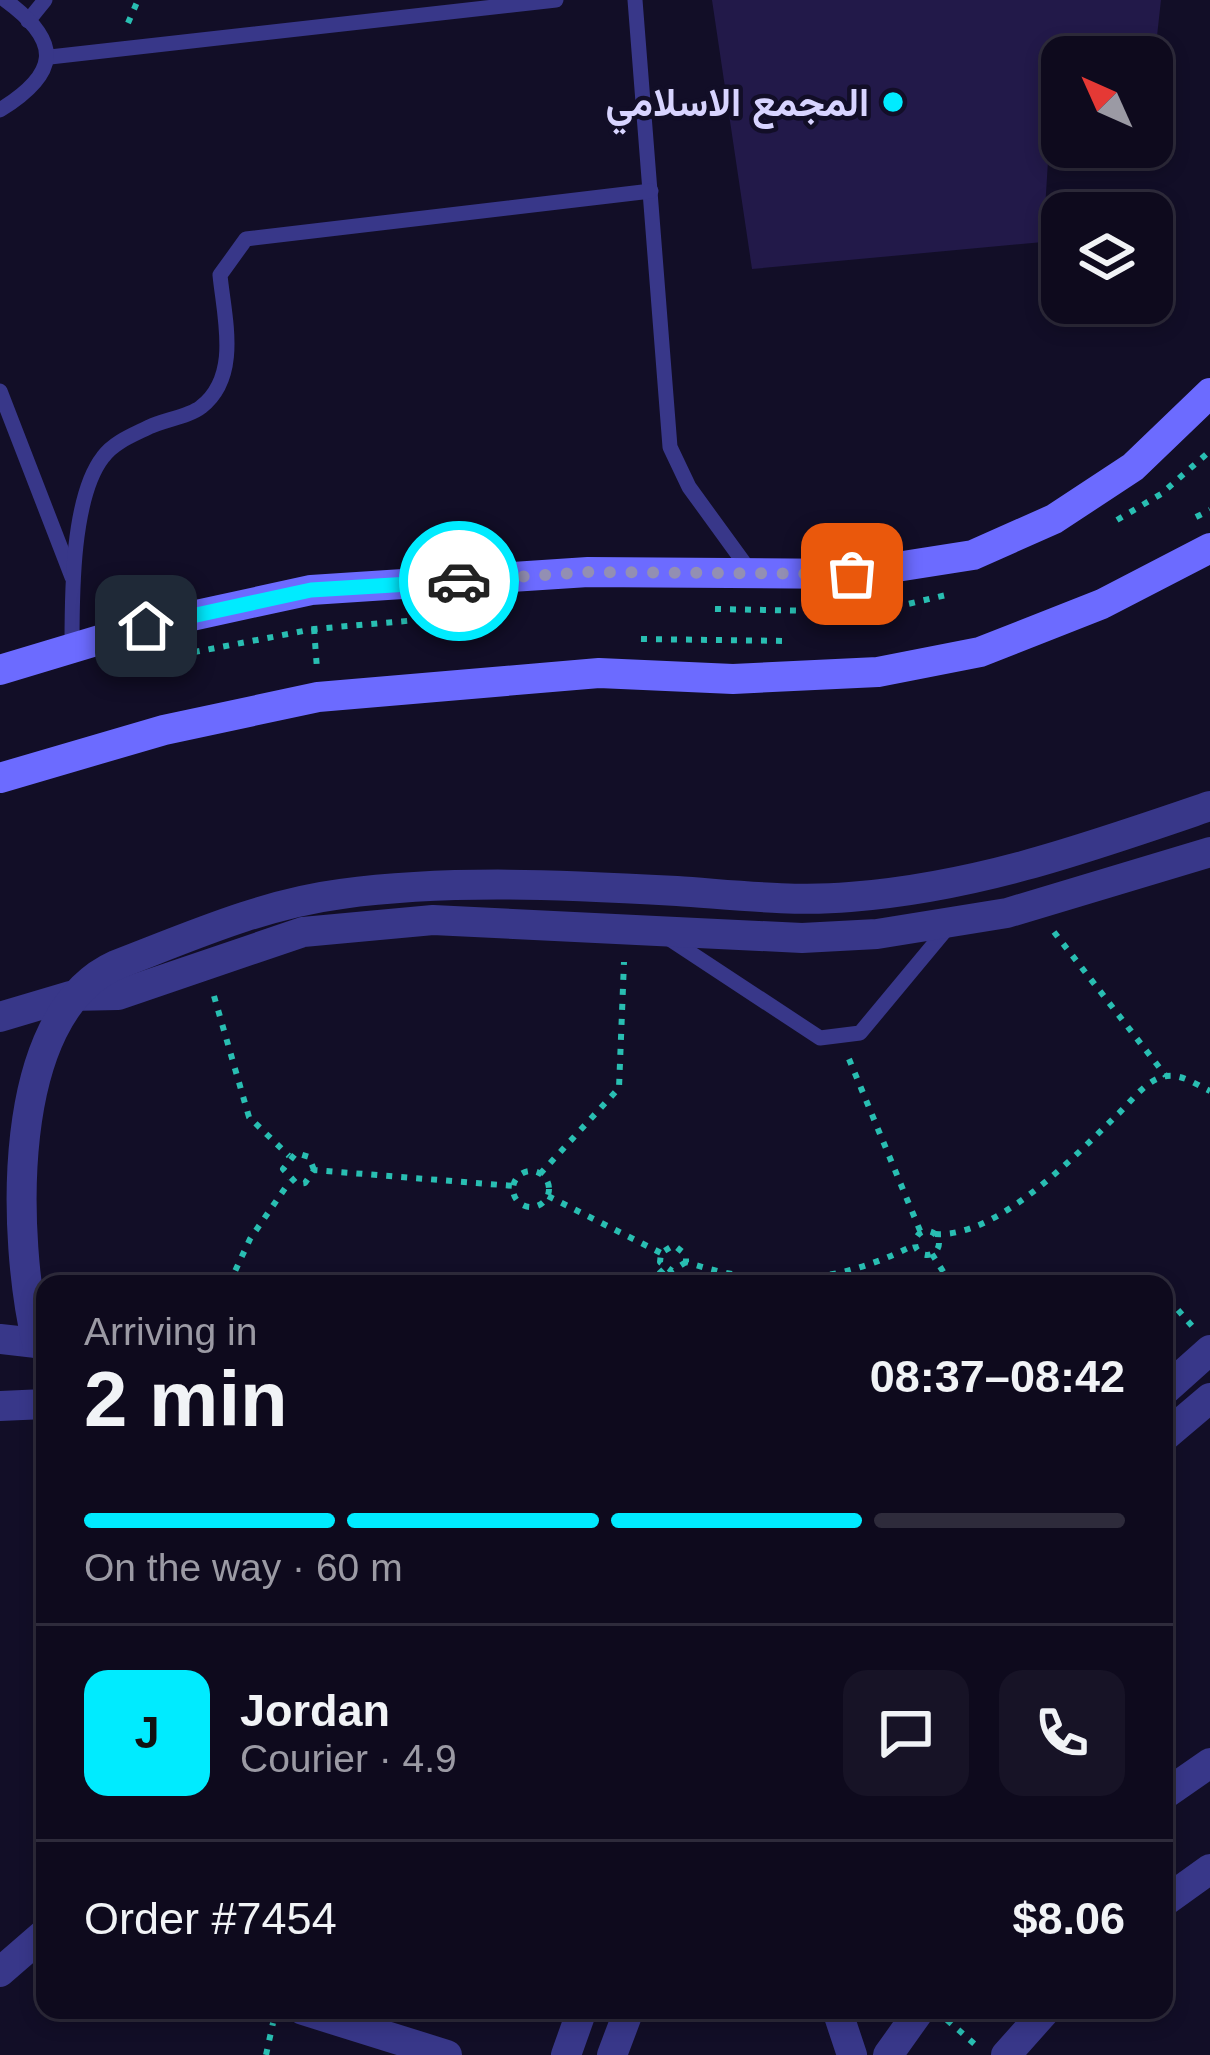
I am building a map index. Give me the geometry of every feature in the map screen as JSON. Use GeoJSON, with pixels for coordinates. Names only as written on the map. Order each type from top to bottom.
{"type":"FeatureCollection","features":[{"type":"Feature","properties":{"kind":"main road"},"geometry":{"type":"LineString","coordinates":[[0,670],[146,626],[311,590],[588,572],[852,574],[973,555],[1054,519],[1133,467],[1210,393]]}},
{"type":"Feature","properties":{"kind":"main road"},"geometry":{"type":"LineString","coordinates":[[0,778],[164,730],[318,697],[598,673],[733,679],[878,672],[980,652],[1102,604],[1210,548]]}},
{"type":"Feature","properties":{"kind":"street"},"geometry":{"type":"LineString","coordinates":[[36,1328],[25,1294],[19,1193],[34,1093],[70,996],[90,976],[116,964],[282,905],[436,886],[765,898],[924,890],[1022,870],[1210,806]]}},
{"type":"Feature","properties":{"kind":"street"},"geometry":{"type":"LineString","coordinates":[[0,1017],[70,996],[118,994],[303,932],[434,920],[802,938],[950,925],[1034,906],[1210,852]]}},
{"type":"Feature","properties":{"kind":"street"},"geometry":{"type":"LineString","coordinates":[[434,920],[436,886]]}},
{"type":"Feature","properties":{"kind":"street"},"geometry":{"type":"LineString","coordinates":[[0,1339],[36,1343]]}},
{"type":"Feature","properties":{"kind":"street"},"geometry":{"type":"LineString","coordinates":[[1173,1382],[1210,1350]]}},
{"type":"Feature","properties":{"kind":"street"},"geometry":{"type":"LineString","coordinates":[[1173,1429],[1210,1398]]}},
{"type":"Feature","properties":{"kind":"street"},"geometry":{"type":"LineString","coordinates":[[0,1406],[36,1408]]}},
{"type":"Feature","properties":{"kind":"street"},"geometry":{"type":"LineString","coordinates":[[1173,1789],[1210,1763]]}},
{"type":"Feature","properties":{"kind":"street"},"geometry":{"type":"LineString","coordinates":[[1173,1896],[1210,1869]]}},
{"type":"Feature","properties":{"kind":"street"},"geometry":{"type":"LineString","coordinates":[[0,1972],[36,1941]]}},
{"type":"Feature","properties":{"kind":"street"},"geometry":{"type":"LineString","coordinates":[[332,2019],[447,2055]]}},
{"type":"Feature","properties":{"kind":"street"},"geometry":{"type":"LineString","coordinates":[[566,2055],[579,2019]]}},
{"type":"Feature","properties":{"kind":"street"},"geometry":{"type":"LineString","coordinates":[[612,2055],[626,2019]]}},
{"type":"Feature","properties":{"kind":"street"},"geometry":{"type":"LineString","coordinates":[[840,2019],[852,2055]]}},
{"type":"Feature","properties":{"kind":"street"},"geometry":{"type":"LineString","coordinates":[[889,2055],[914,2019]]}},
{"type":"Feature","properties":{"kind":"street"},"geometry":{"type":"LineString","coordinates":[[1006,2055],[1038,2019]]}},
{"type":"Feature","properties":{"kind":"lane"},"geometry":{"type":"LineString","coordinates":[[0,110],[28,92],[44,75],[50,57],[28,21],[5,0]]}},
{"type":"Feature","properties":{"kind":"lane"},"geometry":{"type":"LineString","coordinates":[[28,21],[45,0]]}},
{"type":"Feature","properties":{"kind":"lane"},"geometry":{"type":"LineString","coordinates":[[50,57],[556,0]]}},
{"type":"Feature","properties":{"kind":"lane"},"geometry":{"type":"LineString","coordinates":[[635,0],[670,447],[701,506],[750,571]]}},
{"type":"Feature","properties":{"kind":"lane"},"geometry":{"type":"LineString","coordinates":[[72,649],[72,577],[88,487],[103,457],[123,439],[200,410],[224,372],[228,353],[220,275],[246,239],[650,191]]}},
{"type":"Feature","properties":{"kind":"lane"},"geometry":{"type":"LineString","coordinates":[[0,391],[72,577]]}},
{"type":"Feature","properties":{"kind":"lane"},"geometry":{"type":"LineString","coordinates":[[639,927],[820,1038],[841,1040],[860,1033],[950,925]]}},
{"type":"Feature","properties":{"kind":"path"},"geometry":{"type":"LineString","coordinates":[[311,590],[318,697]]}},
{"type":"Feature","properties":{"kind":"path"},"geometry":{"type":"LineString","coordinates":[[1034,906],[1166,1076],[1210,1091]]}},
{"type":"Feature","properties":{"kind":"path"},"geometry":{"type":"LineString","coordinates":[[540,1174],[619,1088],[639,927]]}},
{"type":"Feature","properties":{"kind":"path"},"geometry":{"type":"LineString","coordinates":[[205,963],[249,1117],[289,1156]]}},
{"type":"Feature","properties":{"kind":"path"},"geometry":{"type":"LineString","coordinates":[[841,1040],[921,1233]]}},
{"type":"Feature","properties":{"kind":"path"},"geometry":{"type":"LineString","coordinates":[[921,1233],[964,1233],[991,1222],[1079,1150],[1151,1081],[1166,1076]]}},
{"type":"Feature","properties":{"kind":"path"},"geometry":{"type":"LineString","coordinates":[[289,1156],[303,1154],[314,1170]]}},
{"type":"Feature","properties":{"kind":"path"},"geometry":{"type":"LineString","coordinates":[[289,1156],[283,1169],[290,1181]]}},
{"type":"Feature","properties":{"kind":"path"},"geometry":{"type":"LineString","coordinates":[[314,1170],[415,1174],[514,1186]]}},
{"type":"Feature","properties":{"kind":"path"},"geometry":{"type":"LineString","coordinates":[[290,1181],[305,1183],[314,1170]]}},
{"type":"Feature","properties":{"kind":"path"},"geometry":{"type":"LineString","coordinates":[[514,1186],[522,1174],[540,1174],[547,1179],[548,1196]]}},
{"type":"Feature","properties":{"kind":"path"},"geometry":{"type":"LineString","coordinates":[[233,1275],[250,1239],[290,1181]]}},
{"type":"Feature","properties":{"kind":"path"},"geometry":{"type":"LineString","coordinates":[[514,1186],[523,1205],[533,1207],[548,1196]]}},
{"type":"Feature","properties":{"kind":"path"},"geometry":{"type":"LineString","coordinates":[[548,1196],[662,1253]]}},
{"type":"Feature","properties":{"kind":"path"},"geometry":{"type":"LineString","coordinates":[[831,1275],[860,1269],[914,1245],[921,1233]]}},
{"type":"Feature","properties":{"kind":"path"},"geometry":{"type":"LineString","coordinates":[[914,1245],[925,1256],[932,1254],[938,1249],[935,1234]]}},
{"type":"Feature","properties":{"kind":"path"},"geometry":{"type":"LineString","coordinates":[[658,1275],[665,1268],[680,1269],[686,1262],[686,1255],[674,1245],[662,1253]]}},
{"type":"Feature","properties":{"kind":"path"},"geometry":{"type":"LineString","coordinates":[[662,1253],[665,1268]]}},
{"type":"Feature","properties":{"kind":"path"},"geometry":{"type":"LineString","coordinates":[[932,1254],[945,1275]]}},
{"type":"Feature","properties":{"kind":"path"},"geometry":{"type":"LineString","coordinates":[[686,1262],[738,1275]]}},
{"type":"Feature","properties":{"kind":"path"},"geometry":{"type":"LineString","coordinates":[[266,2055],[273,2019]]}},
{"type":"Feature","properties":{"kind":"path"},"geometry":{"type":"LineString","coordinates":[[945,2019],[986,2055]]}},
{"type":"Feature","properties":{"kind":"building","name":"المجمع الاسلامي"},"geometry":{"type":"Polygon","coordinates":[[[712,0],[1161,0],[1157,36],[1041,36],[1041,168],[1048,168],[1046,192],[1041,192],[1041,242],[752,269],[712,0]]]}},
{"type":"Feature","properties":{"kind":"way so far"},"geometry":{"type":"LineString","coordinates":[[459,581],[588,572],[852,574]]}},
{"type":"Feature","properties":{"kind":"place","name":"المجمع الاسلامي"},"geometry":{"type":"Point","coordinates":[893,102]}},
{"type":"Feature","properties":{"kind":"route"},"geometry":{"type":"LineString","coordinates":[[146,626],[311,590],[459,581]]}}]}
